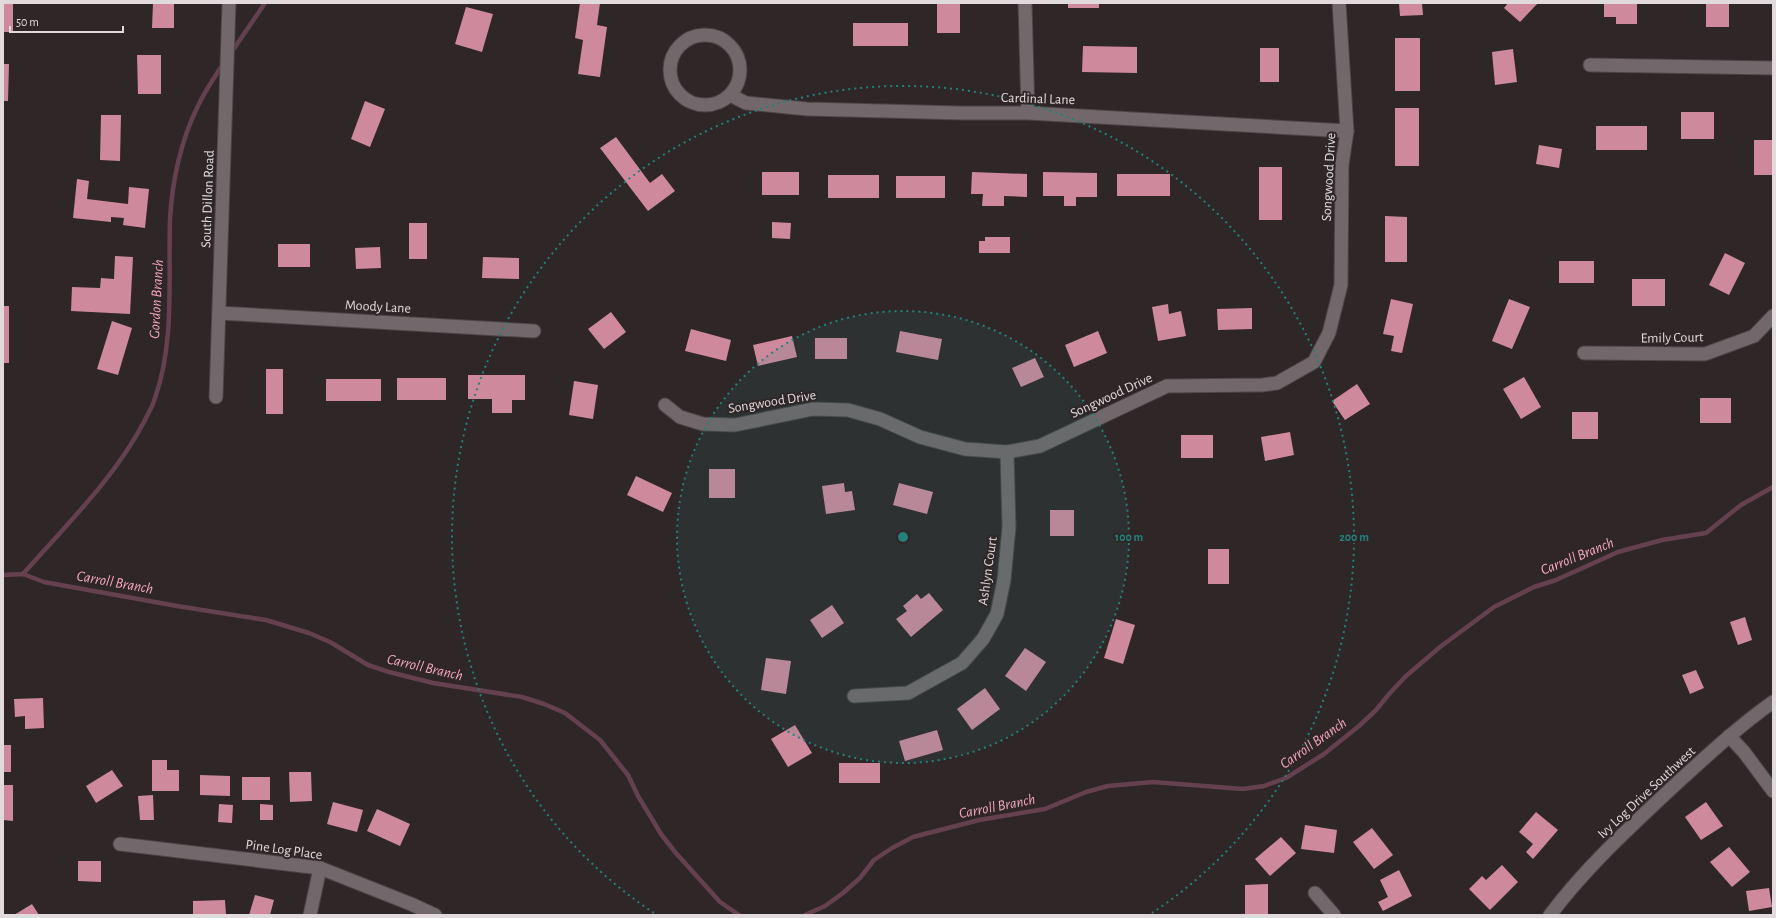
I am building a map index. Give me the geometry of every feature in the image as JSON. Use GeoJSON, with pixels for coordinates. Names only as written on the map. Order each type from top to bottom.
{"type":"FeatureCollection","features":[{"type":"Feature","properties":{"kind":"street","name":"South Dillon Road"},"geometry":{"type":"LineString","coordinates":[[216,397],[229,3]]}},
{"type":"Feature","properties":{"kind":"street"},"geometry":{"type":"LineString","coordinates":[[1025,3],[1028,113]]}},
{"type":"Feature","properties":{"kind":"street","name":"Songwood Drive"},"geometry":{"type":"LineString","coordinates":[[665,405],[680,417],[703,424],[735,425],[813,409],[848,410],[880,419],[920,437],[965,449],[1007,452],[1040,446],[1167,386],[1262,385],[1277,383],[1314,362],[1329,333],[1341,285],[1342,164],[1347,131],[1339,3]]}},
{"type":"Feature","properties":{"kind":"street"},"geometry":{"type":"LineString","coordinates":[[706,35],[718,38],[728,44],[740,63],[740,75],[730,96],[720,102],[709,105],[698,104],[687,100],[678,93],[672,83],[670,72],[671,61],[676,50],[684,42],[695,37],[706,35]]}},
{"type":"Feature","properties":{"kind":"street"},"geometry":{"type":"LineString","coordinates":[[1590,65],[1773,68]]}},
{"type":"Feature","properties":{"kind":"street","name":"Cardinal Lane"},"geometry":{"type":"LineString","coordinates":[[730,96],[746,103],[807,109],[961,113],[1028,113],[1347,131]]}},
{"type":"Feature","properties":{"kind":"street","name":"Moody Lane"},"geometry":{"type":"LineString","coordinates":[[219,313],[534,331]]}},
{"type":"Feature","properties":{"kind":"street","name":"Emily Court"},"geometry":{"type":"LineString","coordinates":[[1584,353],[1705,354],[1754,336],[1773,316]]}},
{"type":"Feature","properties":{"kind":"street","name":"Ashlyn Court"},"geometry":{"type":"LineString","coordinates":[[854,696],[908,693],[962,663],[983,639],[997,614],[1004,580],[1009,527],[1007,452]]}},
{"type":"Feature","properties":{"kind":"street","name":"Ivy Log Drive Southwest"},"geometry":{"type":"LineString","coordinates":[[1550,915],[1573,884],[1630,827],[1729,736],[1773,702]]}},
{"type":"Feature","properties":{"kind":"street"},"geometry":{"type":"LineString","coordinates":[[1729,736],[1744,752],[1773,791]]}},
{"type":"Feature","properties":{"kind":"street","name":"Pine Log Place"},"geometry":{"type":"LineString","coordinates":[[120,844],[320,868],[435,915]]}},
{"type":"Feature","properties":{"kind":"street"},"geometry":{"type":"LineString","coordinates":[[310,915],[320,868]]}},
{"type":"Feature","properties":{"kind":"street"},"geometry":{"type":"LineString","coordinates":[[1315,893],[1334,915]]}},
{"type":"Feature","properties":{"kind":"building"},"geometry":{"type":"Polygon","coordinates":[[[3,3],[13,3],[13,32],[3,32],[3,3]]]}},
{"type":"Feature","properties":{"kind":"building"},"geometry":{"type":"Polygon","coordinates":[[[153,3],[174,3],[174,28],[152,28],[153,3]]]}},
{"type":"Feature","properties":{"kind":"building"},"geometry":{"type":"Polygon","coordinates":[[[580,3],[600,3],[597,25],[607,27],[600,77],[578,74],[583,40],[575,38],[580,3]]]}},
{"type":"Feature","properties":{"kind":"building"},"geometry":{"type":"Polygon","coordinates":[[[937,3],[960,3],[960,33],[937,33],[937,3]]]}},
{"type":"Feature","properties":{"kind":"building"},"geometry":{"type":"Polygon","coordinates":[[[1068,3],[1099,3],[1099,8],[1068,8],[1068,3]]]}},
{"type":"Feature","properties":{"kind":"building"},"geometry":{"type":"Polygon","coordinates":[[[1399,3],[1422,3],[1423,15],[1400,16],[1399,3]]]}},
{"type":"Feature","properties":{"kind":"building"},"geometry":{"type":"Polygon","coordinates":[[[1508,3],[1538,3],[1520,22],[1504,8],[1508,3]]]}},
{"type":"Feature","properties":{"kind":"building"},"geometry":{"type":"Polygon","coordinates":[[[1604,3],[1637,3],[1637,24],[1616,24],[1616,17],[1604,17],[1604,3]]]}},
{"type":"Feature","properties":{"kind":"building"},"geometry":{"type":"Polygon","coordinates":[[[1706,3],[1729,3],[1729,27],[1706,27],[1706,3]]]}},
{"type":"Feature","properties":{"kind":"building"},"geometry":{"type":"Polygon","coordinates":[[[466,7],[493,14],[482,52],[455,44],[466,7]]]}},
{"type":"Feature","properties":{"kind":"building"},"geometry":{"type":"Polygon","coordinates":[[[853,23],[908,23],[908,46],[853,46],[853,23]]]}},
{"type":"Feature","properties":{"kind":"building"},"geometry":{"type":"Polygon","coordinates":[[[1395,38],[1420,38],[1420,91],[1395,91],[1395,38]]]}},
{"type":"Feature","properties":{"kind":"building"},"geometry":{"type":"Polygon","coordinates":[[[1083,46],[1137,47],[1137,73],[1082,72],[1083,46]]]}},
{"type":"Feature","properties":{"kind":"building"},"geometry":{"type":"Polygon","coordinates":[[[1260,48],[1279,48],[1279,82],[1260,82],[1260,48]]]}},
{"type":"Feature","properties":{"kind":"building"},"geometry":{"type":"Polygon","coordinates":[[[1513,49],[1517,82],[1495,85],[1492,52],[1513,49]]]}},
{"type":"Feature","properties":{"kind":"building"},"geometry":{"type":"Polygon","coordinates":[[[137,55],[161,55],[161,94],[138,94],[137,55]]]}},
{"type":"Feature","properties":{"kind":"building"},"geometry":{"type":"Polygon","coordinates":[[[3,64],[9,64],[8,101],[3,101],[3,64]]]}},
{"type":"Feature","properties":{"kind":"building"},"geometry":{"type":"Polygon","coordinates":[[[365,101],[385,109],[370,147],[351,139],[365,101]]]}},
{"type":"Feature","properties":{"kind":"building"},"geometry":{"type":"Polygon","coordinates":[[[1395,108],[1419,108],[1419,166],[1395,166],[1395,108]]]}},
{"type":"Feature","properties":{"kind":"building"},"geometry":{"type":"Polygon","coordinates":[[[1681,112],[1714,112],[1714,139],[1681,139],[1681,112]]]}},
{"type":"Feature","properties":{"kind":"building"},"geometry":{"type":"Polygon","coordinates":[[[101,115],[121,115],[120,161],[100,160],[101,115]]]}},
{"type":"Feature","properties":{"kind":"building"},"geometry":{"type":"Polygon","coordinates":[[[1596,126],[1647,126],[1647,150],[1596,150],[1596,126]]]}},
{"type":"Feature","properties":{"kind":"building"},"geometry":{"type":"Polygon","coordinates":[[[616,137],[650,183],[662,174],[675,191],[648,211],[600,148],[616,137]]]}},
{"type":"Feature","properties":{"kind":"building"},"geometry":{"type":"Polygon","coordinates":[[[1754,140],[1773,140],[1773,175],[1754,175],[1754,140]]]}},
{"type":"Feature","properties":{"kind":"building"},"geometry":{"type":"Polygon","coordinates":[[[1539,145],[1562,149],[1559,168],[1536,164],[1539,145]]]}},
{"type":"Feature","properties":{"kind":"building"},"geometry":{"type":"Polygon","coordinates":[[[1259,167],[1282,167],[1282,220],[1259,220],[1259,167]]]}},
{"type":"Feature","properties":{"kind":"building"},"geometry":{"type":"Polygon","coordinates":[[[762,172],[799,172],[799,195],[762,195],[762,172]]]}},
{"type":"Feature","properties":{"kind":"building"},"geometry":{"type":"Polygon","coordinates":[[[972,172],[1027,174],[1027,197],[1004,196],[1004,206],[982,206],[983,194],[971,194],[972,172]]]}},
{"type":"Feature","properties":{"kind":"building"},"geometry":{"type":"Polygon","coordinates":[[[1043,172],[1097,173],[1097,197],[1076,197],[1076,206],[1064,206],[1064,196],[1043,196],[1043,172]]]}},
{"type":"Feature","properties":{"kind":"building"},"geometry":{"type":"Polygon","coordinates":[[[1117,174],[1170,174],[1170,196],[1117,196],[1117,174]]]}},
{"type":"Feature","properties":{"kind":"building"},"geometry":{"type":"Polygon","coordinates":[[[828,175],[879,175],[879,198],[828,198],[828,175]]]}},
{"type":"Feature","properties":{"kind":"building"},"geometry":{"type":"Polygon","coordinates":[[[896,176],[945,176],[945,198],[896,198],[896,176]]]}},
{"type":"Feature","properties":{"kind":"building"},"geometry":{"type":"Polygon","coordinates":[[[77,179],[89,181],[87,199],[128,204],[129,187],[149,189],[145,228],[123,225],[124,218],[111,217],[111,222],[73,218],[77,179]]]}},
{"type":"Feature","properties":{"kind":"building"},"geometry":{"type":"Polygon","coordinates":[[[1385,216],[1407,217],[1407,262],[1385,262],[1385,216]]]}},
{"type":"Feature","properties":{"kind":"building"},"geometry":{"type":"Polygon","coordinates":[[[772,222],[791,223],[790,239],[772,238],[772,222]]]}},
{"type":"Feature","properties":{"kind":"building"},"geometry":{"type":"Polygon","coordinates":[[[409,223],[427,223],[427,259],[409,259],[409,223]]]}},
{"type":"Feature","properties":{"kind":"building"},"geometry":{"type":"Polygon","coordinates":[[[985,237],[1010,237],[1010,253],[979,253],[979,241],[985,241],[985,237]]]}},
{"type":"Feature","properties":{"kind":"building"},"geometry":{"type":"Polygon","coordinates":[[[278,244],[310,244],[310,267],[278,267],[278,244]]]}},
{"type":"Feature","properties":{"kind":"building"},"geometry":{"type":"Polygon","coordinates":[[[380,247],[381,268],[356,269],[355,248],[380,247]]]}},
{"type":"Feature","properties":{"kind":"building"},"geometry":{"type":"Polygon","coordinates":[[[1725,253],[1745,263],[1729,295],[1709,285],[1725,253]]]}},
{"type":"Feature","properties":{"kind":"building"},"geometry":{"type":"Polygon","coordinates":[[[115,256],[133,257],[130,314],[71,311],[72,287],[100,288],[101,278],[114,279],[115,256]]]}},
{"type":"Feature","properties":{"kind":"building"},"geometry":{"type":"Polygon","coordinates":[[[483,257],[519,258],[519,279],[482,278],[483,257]]]}},
{"type":"Feature","properties":{"kind":"building"},"geometry":{"type":"Polygon","coordinates":[[[1559,261],[1594,261],[1594,283],[1559,283],[1559,261]]]}},
{"type":"Feature","properties":{"kind":"building"},"geometry":{"type":"Polygon","coordinates":[[[1632,279],[1665,279],[1665,306],[1632,306],[1632,279]]]}},
{"type":"Feature","properties":{"kind":"building"},"geometry":{"type":"Polygon","coordinates":[[[1391,299],[1413,304],[1402,353],[1391,351],[1394,336],[1383,334],[1391,299]]]}},
{"type":"Feature","properties":{"kind":"building"},"geometry":{"type":"Polygon","coordinates":[[[1509,299],[1530,307],[1512,349],[1492,341],[1509,299]]]}},
{"type":"Feature","properties":{"kind":"building"},"geometry":{"type":"Polygon","coordinates":[[[1168,304],[1169,314],[1181,311],[1186,336],[1158,341],[1152,307],[1168,304]]]}},
{"type":"Feature","properties":{"kind":"building"},"geometry":{"type":"Polygon","coordinates":[[[3,306],[9,306],[9,363],[3,363],[3,306]]]}},
{"type":"Feature","properties":{"kind":"building"},"geometry":{"type":"Polygon","coordinates":[[[1252,308],[1252,329],[1218,330],[1217,309],[1252,308]]]}},
{"type":"Feature","properties":{"kind":"building"},"geometry":{"type":"Polygon","coordinates":[[[611,312],[626,332],[604,349],[588,329],[611,312]]]}},
{"type":"Feature","properties":{"kind":"building"},"geometry":{"type":"Polygon","coordinates":[[[112,321],[132,328],[118,375],[97,369],[112,321]]]}},
{"type":"Feature","properties":{"kind":"building"},"geometry":{"type":"Polygon","coordinates":[[[691,329],[731,340],[726,361],[685,351],[691,329]]]}},
{"type":"Feature","properties":{"kind":"building"},"geometry":{"type":"Polygon","coordinates":[[[900,331],[942,339],[938,360],[896,352],[900,331]]]}},
{"type":"Feature","properties":{"kind":"building"},"geometry":{"type":"Polygon","coordinates":[[[1098,331],[1107,353],[1074,367],[1065,345],[1098,331]]]}},
{"type":"Feature","properties":{"kind":"building"},"geometry":{"type":"Polygon","coordinates":[[[792,336],[797,357],[758,366],[753,345],[792,336]]]}},
{"type":"Feature","properties":{"kind":"building"},"geometry":{"type":"Polygon","coordinates":[[[815,338],[847,338],[847,359],[815,359],[815,338]]]}},
{"type":"Feature","properties":{"kind":"building"},"geometry":{"type":"Polygon","coordinates":[[[1035,358],[1044,377],[1021,387],[1012,368],[1035,358]]]}},
{"type":"Feature","properties":{"kind":"building"},"geometry":{"type":"Polygon","coordinates":[[[266,369],[283,369],[283,414],[266,414],[266,369]]]}},
{"type":"Feature","properties":{"kind":"building"},"geometry":{"type":"Polygon","coordinates":[[[468,375],[525,375],[525,400],[512,400],[512,413],[492,413],[492,399],[468,399],[468,375]]]}},
{"type":"Feature","properties":{"kind":"building"},"geometry":{"type":"Polygon","coordinates":[[[1524,377],[1541,407],[1521,419],[1503,389],[1524,377]]]}},
{"type":"Feature","properties":{"kind":"building"},"geometry":{"type":"Polygon","coordinates":[[[397,378],[446,378],[446,400],[397,400],[397,378]]]}},
{"type":"Feature","properties":{"kind":"building"},"geometry":{"type":"Polygon","coordinates":[[[326,379],[381,379],[381,401],[326,401],[326,379]]]}},
{"type":"Feature","properties":{"kind":"building"},"geometry":{"type":"Polygon","coordinates":[[[574,381],[598,385],[593,419],[569,415],[574,381]]]}},
{"type":"Feature","properties":{"kind":"building"},"geometry":{"type":"Polygon","coordinates":[[[1357,384],[1370,404],[1345,420],[1332,401],[1357,384]]]}},
{"type":"Feature","properties":{"kind":"building"},"geometry":{"type":"Polygon","coordinates":[[[1700,398],[1731,398],[1731,423],[1700,423],[1700,398]]]}},
{"type":"Feature","properties":{"kind":"building"},"geometry":{"type":"Polygon","coordinates":[[[1572,412],[1598,412],[1598,439],[1572,439],[1572,412]]]}},
{"type":"Feature","properties":{"kind":"building"},"geometry":{"type":"Polygon","coordinates":[[[1290,432],[1294,455],[1265,461],[1261,437],[1290,432]]]}},
{"type":"Feature","properties":{"kind":"building"},"geometry":{"type":"Polygon","coordinates":[[[1181,435],[1213,435],[1213,458],[1181,458],[1181,435]]]}},
{"type":"Feature","properties":{"kind":"building"},"geometry":{"type":"Polygon","coordinates":[[[709,469],[735,469],[735,498],[709,498],[709,469]]]}},
{"type":"Feature","properties":{"kind":"building"},"geometry":{"type":"Polygon","coordinates":[[[636,476],[672,493],[663,512],[627,495],[636,476]]]}},
{"type":"Feature","properties":{"kind":"building"},"geometry":{"type":"Polygon","coordinates":[[[844,483],[845,492],[852,491],[855,510],[826,514],[822,486],[844,483]]]}},
{"type":"Feature","properties":{"kind":"building"},"geometry":{"type":"Polygon","coordinates":[[[899,483],[933,492],[927,514],[893,505],[899,483]]]}},
{"type":"Feature","properties":{"kind":"building"},"geometry":{"type":"Polygon","coordinates":[[[1050,510],[1074,510],[1074,536],[1050,536],[1050,510]]]}},
{"type":"Feature","properties":{"kind":"building"},"geometry":{"type":"Polygon","coordinates":[[[1208,549],[1229,549],[1229,584],[1208,584],[1208,549]]]}},
{"type":"Feature","properties":{"kind":"building"},"geometry":{"type":"Polygon","coordinates":[[[929,593],[943,610],[911,637],[896,619],[907,611],[903,606],[917,594],[921,599],[929,593]]]}},
{"type":"Feature","properties":{"kind":"building"},"geometry":{"type":"Polygon","coordinates":[[[832,605],[844,623],[822,638],[810,620],[832,605]]]}},
{"type":"Feature","properties":{"kind":"building"},"geometry":{"type":"Polygon","coordinates":[[[1745,617],[1752,640],[1738,645],[1730,622],[1745,617]]]}},
{"type":"Feature","properties":{"kind":"building"},"geometry":{"type":"Polygon","coordinates":[[[1116,619],[1135,625],[1123,664],[1104,658],[1116,619]]]}},
{"type":"Feature","properties":{"kind":"building"},"geometry":{"type":"Polygon","coordinates":[[[1025,648],[1046,662],[1026,691],[1005,676],[1025,648]]]}},
{"type":"Feature","properties":{"kind":"building"},"geometry":{"type":"Polygon","coordinates":[[[766,658],[791,661],[786,694],[761,690],[766,658]]]}},
{"type":"Feature","properties":{"kind":"building"},"geometry":{"type":"Polygon","coordinates":[[[1696,670],[1704,688],[1690,694],[1682,675],[1696,670]]]}},
{"type":"Feature","properties":{"kind":"building"},"geometry":{"type":"Polygon","coordinates":[[[985,688],[1000,709],[972,730],[957,709],[985,688]]]}},
{"type":"Feature","properties":{"kind":"building"},"geometry":{"type":"Polygon","coordinates":[[[43,698],[44,728],[25,729],[25,716],[15,717],[14,699],[43,698]]]}},
{"type":"Feature","properties":{"kind":"building"},"geometry":{"type":"Polygon","coordinates":[[[795,725],[812,753],[788,767],[771,739],[795,725]]]}},
{"type":"Feature","properties":{"kind":"building"},"geometry":{"type":"Polygon","coordinates":[[[937,730],[943,750],[905,761],[899,741],[937,730]]]}},
{"type":"Feature","properties":{"kind":"building"},"geometry":{"type":"Polygon","coordinates":[[[3,745],[11,745],[11,772],[3,772],[3,745]]]}},
{"type":"Feature","properties":{"kind":"building"},"geometry":{"type":"Polygon","coordinates":[[[152,760],[167,760],[167,770],[179,770],[179,791],[152,791],[152,760]]]}},
{"type":"Feature","properties":{"kind":"building"},"geometry":{"type":"Polygon","coordinates":[[[839,763],[880,763],[880,783],[839,783],[839,763]]]}},
{"type":"Feature","properties":{"kind":"building"},"geometry":{"type":"Polygon","coordinates":[[[112,770],[123,786],[96,803],[86,786],[112,770]]]}},
{"type":"Feature","properties":{"kind":"building"},"geometry":{"type":"Polygon","coordinates":[[[289,772],[311,772],[312,801],[290,802],[289,772]]]}},
{"type":"Feature","properties":{"kind":"building"},"geometry":{"type":"Polygon","coordinates":[[[200,775],[230,776],[230,796],[200,795],[200,775]]]}},
{"type":"Feature","properties":{"kind":"building"},"geometry":{"type":"Polygon","coordinates":[[[242,777],[270,777],[270,800],[242,800],[242,777]]]}},
{"type":"Feature","properties":{"kind":"building"},"geometry":{"type":"Polygon","coordinates":[[[3,785],[13,785],[13,821],[3,820],[3,785]]]}},
{"type":"Feature","properties":{"kind":"building"},"geometry":{"type":"Polygon","coordinates":[[[153,795],[154,820],[140,820],[138,796],[153,795]]]}},
{"type":"Feature","properties":{"kind":"building"},"geometry":{"type":"Polygon","coordinates":[[[333,802],[363,810],[357,832],[327,824],[333,802]]]}},
{"type":"Feature","properties":{"kind":"building"},"geometry":{"type":"Polygon","coordinates":[[[1706,802],[1723,826],[1701,840],[1685,817],[1706,802]]]}},
{"type":"Feature","properties":{"kind":"building"},"geometry":{"type":"Polygon","coordinates":[[[219,804],[233,805],[232,823],[218,822],[219,804]]]}},
{"type":"Feature","properties":{"kind":"building"},"geometry":{"type":"Polygon","coordinates":[[[260,804],[273,805],[273,820],[260,820],[260,804]]]}},
{"type":"Feature","properties":{"kind":"building"},"geometry":{"type":"Polygon","coordinates":[[[377,809],[410,824],[400,846],[367,831],[377,809]]]}},
{"type":"Feature","properties":{"kind":"building"},"geometry":{"type":"Polygon","coordinates":[[[1536,812],[1558,830],[1533,859],[1526,852],[1533,844],[1519,832],[1536,812]]]}},
{"type":"Feature","properties":{"kind":"building"},"geometry":{"type":"Polygon","coordinates":[[[1305,825],[1337,830],[1334,853],[1301,849],[1305,825]]]}},
{"type":"Feature","properties":{"kind":"building"},"geometry":{"type":"Polygon","coordinates":[[[1372,828],[1393,855],[1374,869],[1353,842],[1372,828]]]}},
{"type":"Feature","properties":{"kind":"building"},"geometry":{"type":"Polygon","coordinates":[[[1281,837],[1296,853],[1270,876],[1255,859],[1281,837]]]}},
{"type":"Feature","properties":{"kind":"building"},"geometry":{"type":"Polygon","coordinates":[[[1729,847],[1750,872],[1732,887],[1710,862],[1729,847]]]}},
{"type":"Feature","properties":{"kind":"building"},"geometry":{"type":"Polygon","coordinates":[[[78,861],[101,861],[101,882],[78,881],[78,861]]]}},
{"type":"Feature","properties":{"kind":"building"},"geometry":{"type":"Polygon","coordinates":[[[1502,865],[1518,882],[1490,910],[1469,889],[1482,876],[1486,880],[1502,865]]]}},
{"type":"Feature","properties":{"kind":"building"},"geometry":{"type":"Polygon","coordinates":[[[1399,870],[1412,896],[1383,911],[1378,902],[1388,897],[1380,880],[1399,870]]]}},
{"type":"Feature","properties":{"kind":"building"},"geometry":{"type":"Polygon","coordinates":[[[1268,884],[1268,915],[1245,915],[1245,885],[1268,884]]]}},
{"type":"Feature","properties":{"kind":"building"},"geometry":{"type":"Polygon","coordinates":[[[1769,888],[1772,907],[1749,911],[1746,891],[1769,888]]]}},
{"type":"Feature","properties":{"kind":"building"},"geometry":{"type":"Polygon","coordinates":[[[255,895],[274,900],[270,915],[249,915],[255,895]]]}},
{"type":"Feature","properties":{"kind":"building"},"geometry":{"type":"Polygon","coordinates":[[[225,900],[226,915],[193,915],[193,901],[225,900]]]}},
{"type":"Feature","properties":{"kind":"building"},"geometry":{"type":"Polygon","coordinates":[[[32,904],[39,915],[14,915],[32,904]]]}},
{"type":"Feature","properties":{"kind":"waterway","name":"Gordon Branch"},"geometry":{"type":"LineString","coordinates":[[231,53],[265,3]]}},
{"type":"Feature","properties":{"kind":"waterway","name":"Gordon Branch"},"geometry":{"type":"LineString","coordinates":[[23,574],[105,481],[133,441],[153,404],[166,354],[169,310],[170,219],[175,176],[182,147],[191,120],[209,85],[223,64]]}},
{"type":"Feature","properties":{"kind":"waterway","name":"Carroll Branch"},"geometry":{"type":"LineString","coordinates":[[805,915],[825,906],[860,878],[874,860],[913,837],[979,820],[1045,809],[1086,792],[1108,786],[1153,782],[1243,789],[1264,786],[1286,778],[1324,754],[1359,726],[1376,710],[1406,676],[1440,647],[1494,607],[1534,587],[1556,580],[1618,552],[1662,540],[1706,533],[1741,505],[1773,487]]}},
{"type":"Feature","properties":{"kind":"waterway","name":"Carroll Branch"},"geometry":{"type":"LineString","coordinates":[[3,575],[23,574],[44,582],[177,606],[266,620],[309,633],[330,642],[368,665],[389,672],[433,683],[522,697],[565,713],[600,740],[628,775],[638,796],[661,834],[675,852],[720,902],[739,915]]}}]}
